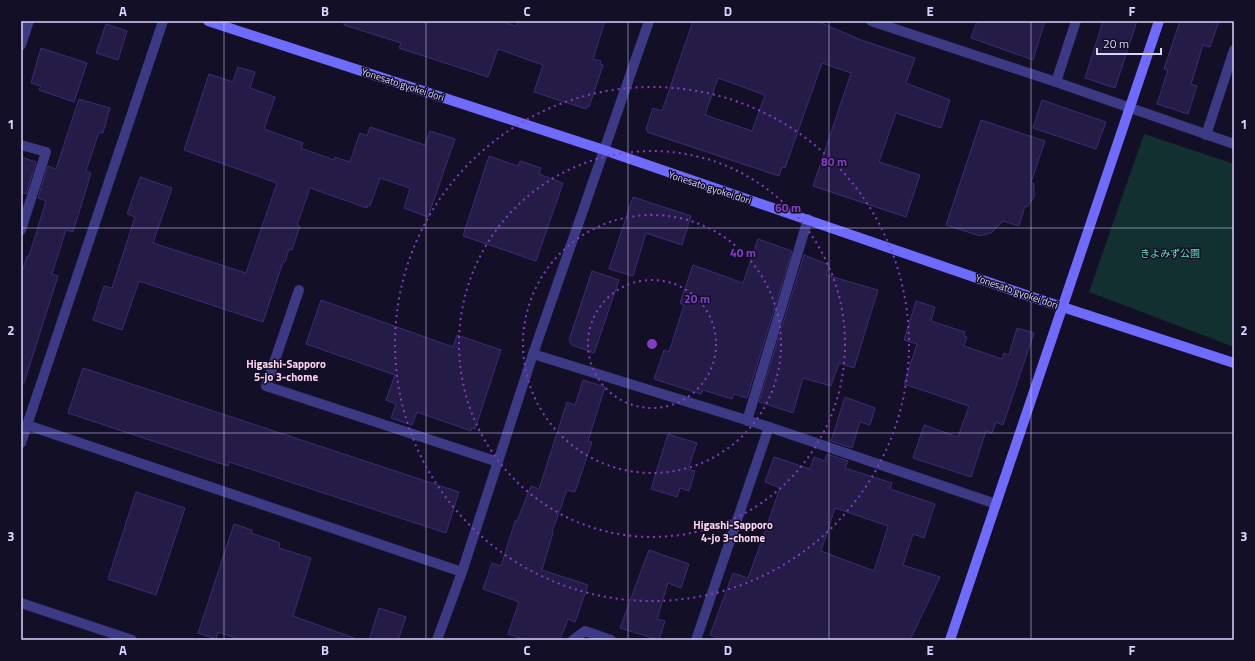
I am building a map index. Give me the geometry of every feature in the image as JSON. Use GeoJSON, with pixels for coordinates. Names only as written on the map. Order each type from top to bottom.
{"type":"FeatureCollection","features":[{"type":"Feature","properties":{"kind":"street"},"geometry":{"type":"LineString","coordinates":[[21,45],[29,21]]}},
{"type":"Feature","properties":{"kind":"street"},"geometry":{"type":"LineString","coordinates":[[21,443],[163,21]]}},
{"type":"Feature","properties":{"kind":"street","name":"Yonesato gyokei dori"},"geometry":{"type":"LineString","coordinates":[[208,21],[604,150],[1064,307],[1234,363]]}},
{"type":"Feature","properties":{"kind":"street"},"geometry":{"type":"LineString","coordinates":[[437,640],[462,572],[533,354],[649,21]]}},
{"type":"Feature","properties":{"kind":"street"},"geometry":{"type":"LineString","coordinates":[[871,21],[1056,82],[1234,144]]}},
{"type":"Feature","properties":{"kind":"street"},"geometry":{"type":"LineString","coordinates":[[1056,82],[1076,21]]}},
{"type":"Feature","properties":{"kind":"street"},"geometry":{"type":"LineString","coordinates":[[950,640],[1064,307],[1159,21]]}},
{"type":"Feature","properties":{"kind":"street"},"geometry":{"type":"LineString","coordinates":[[1206,134],[1234,50]]}},
{"type":"Feature","properties":{"kind":"street"},"geometry":{"type":"LineString","coordinates":[[21,144],[46,152],[21,230]]}},
{"type":"Feature","properties":{"kind":"street"},"geometry":{"type":"LineString","coordinates":[[747,421],[808,219]]}},
{"type":"Feature","properties":{"kind":"street"},"geometry":{"type":"LineString","coordinates":[[299,290],[266,386],[498,462]]}},
{"type":"Feature","properties":{"kind":"street"},"geometry":{"type":"LineString","coordinates":[[533,354],[769,427],[996,504]]}},
{"type":"Feature","properties":{"kind":"street"},"geometry":{"type":"LineString","coordinates":[[27,425],[462,572]]}},
{"type":"Feature","properties":{"kind":"street"},"geometry":{"type":"LineString","coordinates":[[696,640],[769,427]]}},
{"type":"Feature","properties":{"kind":"street"},"geometry":{"type":"LineString","coordinates":[[21,603],[132,640]]}},
{"type":"Feature","properties":{"kind":"street"},"geometry":{"type":"LineString","coordinates":[[573,640],[585,631],[611,640]]}},
{"type":"Feature","properties":{"kind":"green space","name":"きよみず公園"},"geometry":{"type":"Polygon","coordinates":[[[1144,134],[1234,164],[1234,347],[1089,292],[1144,134]]]}},
{"type":"Feature","properties":{"kind":"building"},"geometry":{"type":"Polygon","coordinates":[[[344,21],[500,21],[516,26],[518,21],[605,21],[593,59],[601,61],[600,64],[603,65],[589,107],[587,106],[586,109],[534,92],[543,65],[498,49],[488,77],[399,48],[401,43],[344,25],[344,21]]]}},
{"type":"Feature","properties":{"kind":"building"},"geometry":{"type":"Polygon","coordinates":[[[693,21],[817,21],[861,40],[915,58],[906,83],[950,100],[941,128],[896,113],[879,162],[920,175],[906,217],[813,186],[851,73],[822,63],[785,168],[782,167],[779,176],[647,132],[648,130],[646,129],[653,108],[662,111],[693,21]],[[718,78],[705,115],[752,131],[765,95],[718,78]]]}},
{"type":"Feature","properties":{"kind":"building"},"geometry":{"type":"Polygon","coordinates":[[[977,21],[1045,21],[1033,60],[971,38],[977,21]]]}},
{"type":"Feature","properties":{"kind":"building"},"geometry":{"type":"Polygon","coordinates":[[[1103,21],[1137,21],[1115,88],[1085,78],[1103,21]]]}},
{"type":"Feature","properties":{"kind":"building"},"geometry":{"type":"Polygon","coordinates":[[[1180,21],[1219,21],[1210,47],[1203,45],[1191,84],[1197,86],[1188,114],[1157,104],[1168,70],[1164,69],[1180,21]]]}},
{"type":"Feature","properties":{"kind":"building"},"geometry":{"type":"Polygon","coordinates":[[[106,24],[127,31],[118,60],[96,53],[106,24]]]}},
{"type":"Feature","properties":{"kind":"building"},"geometry":{"type":"Polygon","coordinates":[[[41,48],[87,63],[74,102],[39,90],[41,86],[31,83],[41,48]]]}},
{"type":"Feature","properties":{"kind":"building"},"geometry":{"type":"Polygon","coordinates":[[[238,67],[255,72],[250,88],[275,97],[264,129],[303,143],[301,148],[334,160],[335,157],[350,162],[360,133],[367,136],[370,127],[425,145],[430,131],[455,139],[428,217],[404,208],[410,188],[380,178],[370,206],[368,205],[367,208],[310,188],[297,225],[300,226],[292,250],[289,249],[285,262],[283,262],[263,322],[139,281],[122,330],[93,320],[104,286],[112,288],[135,217],[127,214],[140,177],[172,188],[153,243],[246,273],[277,183],[184,150],[209,74],[233,82],[238,67]]]}},
{"type":"Feature","properties":{"kind":"building"},"geometry":{"type":"Polygon","coordinates":[[[79,99],[110,108],[103,133],[99,132],[86,171],[91,173],[73,232],[66,230],[52,274],[58,276],[24,383],[21,383],[21,275],[27,256],[29,256],[46,201],[38,198],[48,166],[56,169],[79,99]]]}},
{"type":"Feature","properties":{"kind":"building"},"geometry":{"type":"Polygon","coordinates":[[[1042,100],[1106,122],[1096,149],[1033,128],[1042,100]]]}},
{"type":"Feature","properties":{"kind":"building"},"geometry":{"type":"Polygon","coordinates":[[[981,120],[1045,141],[1031,182],[1034,184],[1034,197],[1027,207],[1025,206],[1019,226],[1003,221],[991,233],[980,236],[946,225],[981,120]]]}},
{"type":"Feature","properties":{"kind":"building"},"geometry":{"type":"Polygon","coordinates":[[[489,156],[518,166],[520,161],[541,168],[539,174],[563,183],[536,261],[463,236],[489,156]]]}},
{"type":"Feature","properties":{"kind":"building"},"geometry":{"type":"Polygon","coordinates":[[[21,157],[36,162],[26,194],[21,192],[21,157]]]}},
{"type":"Feature","properties":{"kind":"building"},"geometry":{"type":"Polygon","coordinates":[[[633,197],[691,216],[682,245],[646,233],[633,276],[609,269],[633,197]]]}},
{"type":"Feature","properties":{"kind":"building"},"geometry":{"type":"Polygon","coordinates":[[[758,239],[792,251],[747,398],[734,394],[732,399],[703,390],[701,394],[654,379],[664,350],[669,352],[684,305],[680,303],[693,265],[743,283],[758,239]]]}},
{"type":"Feature","properties":{"kind":"building"},"geometry":{"type":"Polygon","coordinates":[[[804,255],[829,265],[826,275],[878,290],[854,368],[839,363],[831,386],[803,378],[793,413],[759,402],[804,255]]]}},
{"type":"Feature","properties":{"kind":"building"},"geometry":{"type":"Polygon","coordinates":[[[592,271],[619,280],[594,353],[572,345],[569,340],[592,271]]]}},
{"type":"Feature","properties":{"kind":"building"},"geometry":{"type":"Polygon","coordinates":[[[321,300],[453,347],[457,335],[501,350],[475,429],[472,428],[471,431],[417,412],[412,425],[391,418],[396,404],[386,400],[395,375],[306,344],[321,300]]]}},
{"type":"Feature","properties":{"kind":"building"},"geometry":{"type":"Polygon","coordinates":[[[916,301],[935,307],[931,321],[965,332],[964,336],[967,337],[964,346],[1002,359],[1004,353],[1009,355],[1017,328],[1034,333],[1003,425],[996,422],[992,433],[986,431],[971,477],[913,458],[924,425],[958,437],[969,406],[904,384],[917,344],[904,340],[916,301]]]}},
{"type":"Feature","properties":{"kind":"building"},"geometry":{"type":"Polygon","coordinates":[[[83,368],[459,492],[446,533],[229,462],[228,466],[68,413],[83,368]]]}},
{"type":"Feature","properties":{"kind":"building"},"geometry":{"type":"Polygon","coordinates":[[[583,380],[605,387],[588,441],[592,442],[575,492],[567,490],[552,532],[553,533],[542,570],[588,585],[575,622],[568,619],[560,640],[526,640],[508,634],[519,602],[483,589],[492,563],[501,566],[515,521],[517,521],[531,486],[539,489],[567,402],[575,405],[583,380]]]}},
{"type":"Feature","properties":{"kind":"building"},"geometry":{"type":"Polygon","coordinates":[[[845,397],[875,408],[870,425],[860,422],[852,448],[831,441],[845,397]]]}},
{"type":"Feature","properties":{"kind":"building"},"geometry":{"type":"Polygon","coordinates":[[[668,434],[697,443],[688,469],[695,471],[689,491],[680,488],[677,497],[651,489],[668,434]]]}},
{"type":"Feature","properties":{"kind":"building"},"geometry":{"type":"Polygon","coordinates":[[[827,454],[848,461],[845,468],[892,483],[890,489],[935,504],[924,538],[913,534],[903,565],[940,577],[910,640],[724,640],[710,635],[733,573],[748,578],[762,540],[780,488],[765,482],[774,457],[810,469],[814,457],[825,461],[827,454]],[[835,508],[821,551],[874,571],[888,526],[835,508]]]}},
{"type":"Feature","properties":{"kind":"building"},"geometry":{"type":"Polygon","coordinates":[[[136,492],[185,508],[156,595],[108,579],[136,492]]]}},
{"type":"Feature","properties":{"kind":"building"},"geometry":{"type":"Polygon","coordinates":[[[234,524],[252,530],[251,533],[280,543],[279,548],[311,558],[293,616],[354,638],[354,640],[241,640],[218,632],[216,639],[198,633],[234,524]]]}},
{"type":"Feature","properties":{"kind":"building"},"geometry":{"type":"Polygon","coordinates":[[[649,550],[689,564],[681,588],[668,583],[657,619],[665,621],[659,640],[620,628],[649,550]]]}},
{"type":"Feature","properties":{"kind":"building"},"geometry":{"type":"Polygon","coordinates":[[[379,608],[406,617],[398,640],[369,640],[379,608]]]}},
{"type":"Feature","properties":{"kind":"district","name":"Higashi-Sapporo 5-jo 3-chome"},"geometry":{"type":"Point","coordinates":[286,370]}},
{"type":"Feature","properties":{"kind":"district","name":"Higashi-Sapporo 4-jo 3-chome"},"geometry":{"type":"Point","coordinates":[733,531]}}]}
